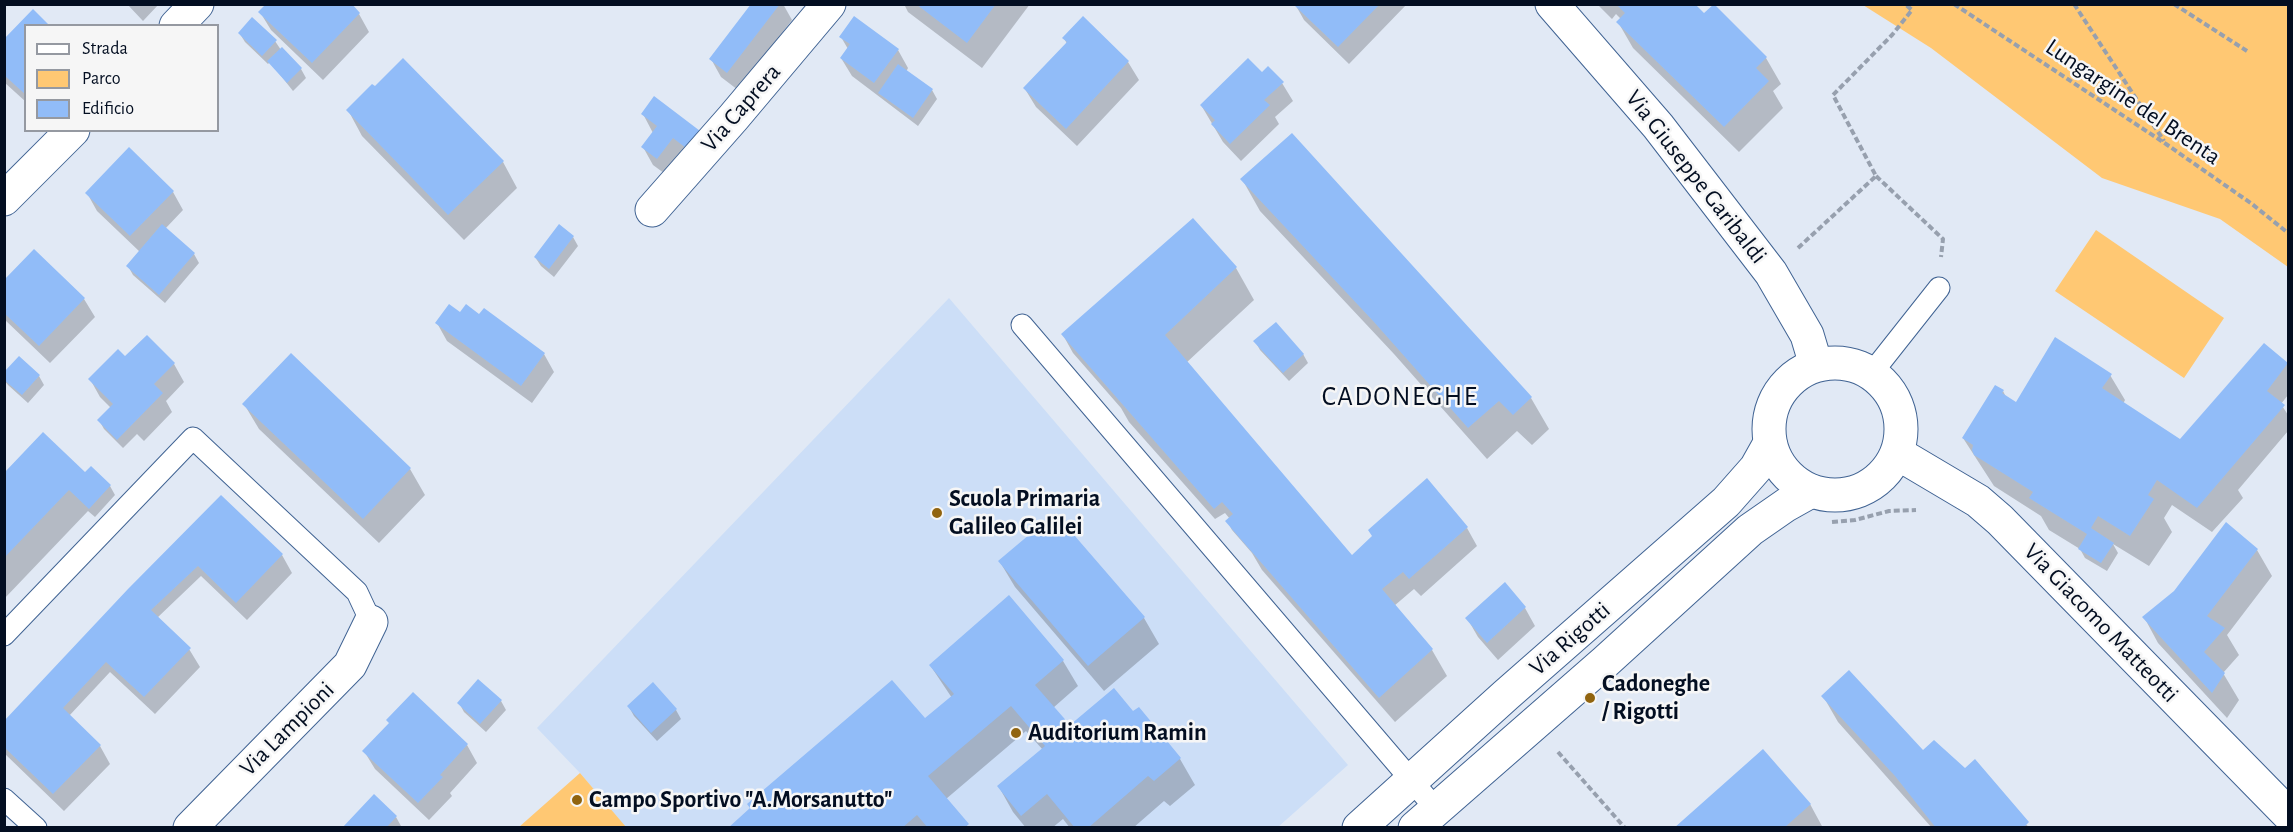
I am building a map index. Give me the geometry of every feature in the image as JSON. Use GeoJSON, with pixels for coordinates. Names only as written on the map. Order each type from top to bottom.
{"type":"FeatureCollection","features":[{"type":"Feature","properties":{"kind":"street"},"geometry":{"type":"LineString","coordinates":[[178,24],[196,4]]}},
{"type":"Feature","properties":{"kind":"street","name":"Via Caprera"},"geometry":{"type":"LineString","coordinates":[[652,210],[829,4]]}},
{"type":"Feature","properties":{"kind":"street","name":"Via Giuseppe Garibaldi"},"geometry":{"type":"LineString","coordinates":[[1552,4],[1658,126],[1771,273],[1807,334],[1816,365]]}},
{"type":"Feature","properties":{"kind":"street"},"geometry":{"type":"LineString","coordinates":[[4,199],[71,132]]}},
{"type":"Feature","properties":{"kind":"street"},"geometry":{"type":"LineString","coordinates":[[1837,362],[1858,367],[1871,374],[1891,392],[1899,411],[1901,433],[1897,453],[1889,468],[1877,481],[1862,490],[1846,495],[1828,495],[1801,487],[1777,464],[1770,443],[1769,418],[1778,394],[1794,376],[1816,365],[1837,362]]}},
{"type":"Feature","properties":{"kind":"street","name":"Via Rigotti"},"geometry":{"type":"LineString","coordinates":[[1359,828],[1410,780],[1726,502],[1756,468],[1770,443]]}},
{"type":"Feature","properties":{"kind":"street","name":"Via Giacomo Matteotti"},"geometry":{"type":"LineString","coordinates":[[1897,453],[1978,501],[2000,520],[2289,814]]}},
{"type":"Feature","properties":{"kind":"street","name":"Via Rigotti"},"geometry":{"type":"LineString","coordinates":[[1425,818],[1605,662],[1750,530],[1811,491]]}},
{"type":"Feature","properties":{"kind":"street","name":"Via Lampioni"},"geometry":{"type":"LineString","coordinates":[[190,828],[350,665],[371,622]]}},
{"type":"Feature","properties":{"kind":"lane"},"geometry":{"type":"LineString","coordinates":[[1871,374],[1939,288]]}},
{"type":"Feature","properties":{"kind":"lane"},"geometry":{"type":"LineString","coordinates":[[1022,325],[1410,780],[1425,818]]}},
{"type":"Feature","properties":{"kind":"lane"},"geometry":{"type":"LineString","coordinates":[[4,635],[194,438],[357,592],[371,622]]}},
{"type":"Feature","properties":{"kind":"lane"},"geometry":{"type":"LineString","coordinates":[[4,799],[36,828]]}},
{"type":"Feature","properties":{"kind":"path"},"geometry":{"type":"LineString","coordinates":[[1905,4],[1912,10],[1892,35],[1833,95],[1876,176],[1943,239],[1939,288]]}},
{"type":"Feature","properties":{"kind":"path","name":"Lungargine del Brenta"},"geometry":{"type":"LineString","coordinates":[[1954,4],[2166,144],[2252,204],[2289,233]]}},
{"type":"Feature","properties":{"kind":"path"},"geometry":{"type":"LineString","coordinates":[[2074,4],[2166,144]]}},
{"type":"Feature","properties":{"kind":"path"},"geometry":{"type":"LineString","coordinates":[[2174,4],[2247,51]]}},
{"type":"Feature","properties":{"kind":"path"},"geometry":{"type":"LineString","coordinates":[[1816,232],[1876,176]]}},
{"type":"Feature","properties":{"kind":"path"},"geometry":{"type":"LineString","coordinates":[[1828,523],[1855,520],[1889,511],[1914,509],[1925,512]]}},
{"type":"Feature","properties":{"kind":"path"},"geometry":{"type":"LineString","coordinates":[[1554,748],[1625,828]]}},
{"type":"Feature","properties":{"kind":"shaded area","name":"Scuola Primaria Galileo Galilei"},"geometry":{"type":"Polygon","coordinates":[[[949,298],[1348,765],[1278,827],[626,828],[580,773],[537,728],[949,298]]]}},
{"type":"Feature","properties":{"kind":"green space"},"geometry":{"type":"Polygon","coordinates":[[[1863,5],[2286,5],[2288,7],[2288,267],[2220,219],[2102,178],[1931,48],[1863,5]]]}},
{"type":"Feature","properties":{"kind":"green space"},"geometry":{"type":"Polygon","coordinates":[[[2096,230],[2224,318],[2184,378],[2055,291],[2096,230]]]}},
{"type":"Feature","properties":{"kind":"green space","name":"Campo Sportivo \"A.Morsanutto\""},"geometry":{"type":"Polygon","coordinates":[[[580,773],[626,827],[519,827],[580,773]]]}},
{"type":"Feature","properties":{"kind":"building"},"geometry":{"type":"Polygon","coordinates":[[[266,4],[352,4],[360,13],[312,63],[258,12],[266,4]]]}},
{"type":"Feature","properties":{"kind":"building"},"geometry":{"type":"Polygon","coordinates":[[[751,4],[780,4],[727,73],[709,59],[751,4]]]}},
{"type":"Feature","properties":{"kind":"building"},"geometry":{"type":"Polygon","coordinates":[[[916,4],[996,4],[967,43],[916,4]]]}},
{"type":"Feature","properties":{"kind":"building"},"geometry":{"type":"Polygon","coordinates":[[[1616,4],[1695,4],[1704,13],[1714,4],[1767,57],[1756,68],[1769,81],[1724,127],[1616,22],[1625,13],[1616,4]]]}},
{"type":"Feature","properties":{"kind":"building"},"geometry":{"type":"Polygon","coordinates":[[[1294,5],[1379,5],[1338,47],[1294,5]]]}},
{"type":"Feature","properties":{"kind":"building"},"geometry":{"type":"Polygon","coordinates":[[[33,9],[48,24],[24,24],[24,93],[4,75],[4,39],[33,9]]]}},
{"type":"Feature","properties":{"kind":"building"},"geometry":{"type":"Polygon","coordinates":[[[854,16],[899,49],[874,83],[840,58],[850,44],[839,37],[854,16]]]}},
{"type":"Feature","properties":{"kind":"building"},"geometry":{"type":"Polygon","coordinates":[[[1083,16],[1129,61],[1066,129],[1023,88],[1067,42],[1062,38],[1083,16]]]}},
{"type":"Feature","properties":{"kind":"building"},"geometry":{"type":"Polygon","coordinates":[[[252,17],[277,40],[262,56],[238,33],[252,17]]]}},
{"type":"Feature","properties":{"kind":"building"},"geometry":{"type":"Polygon","coordinates":[[[282,47],[302,68],[287,83],[267,61],[282,47]]]}},
{"type":"Feature","properties":{"kind":"building"},"geometry":{"type":"Polygon","coordinates":[[[403,58],[504,161],[448,215],[346,110],[372,84],[375,86],[403,58]]]}},
{"type":"Feature","properties":{"kind":"building"},"geometry":{"type":"Polygon","coordinates":[[[1248,58],[1262,72],[1268,66],[1284,82],[1264,100],[1270,105],[1230,144],[1211,124],[1215,120],[1200,105],[1248,58]]]}},
{"type":"Feature","properties":{"kind":"building"},"geometry":{"type":"Polygon","coordinates":[[[898,64],[933,89],[913,118],[878,93],[898,64]]]}},
{"type":"Feature","properties":{"kind":"building"},"geometry":{"type":"Polygon","coordinates":[[[654,96],[708,137],[695,155],[673,138],[657,159],[641,147],[657,126],[641,114],[654,96]]]}},
{"type":"Feature","properties":{"kind":"building"},"geometry":{"type":"Polygon","coordinates":[[[1292,133],[1532,397],[1513,415],[1499,401],[1468,428],[1374,322],[1240,179],[1292,133]]]}},
{"type":"Feature","properties":{"kind":"building"},"geometry":{"type":"Polygon","coordinates":[[[129,147],[174,191],[130,236],[85,193],[129,147]]]}},
{"type":"Feature","properties":{"kind":"building"},"geometry":{"type":"Polygon","coordinates":[[[1193,218],[1237,267],[1165,335],[1352,555],[1372,536],[1368,530],[1427,478],[1468,527],[1409,579],[1403,572],[1382,589],[1433,649],[1379,698],[1225,521],[1233,514],[1222,502],[1214,509],[1061,334],[1193,218]]]}},
{"type":"Feature","properties":{"kind":"building"},"geometry":{"type":"Polygon","coordinates":[[[162,224],[195,253],[159,295],[126,266],[162,224]]]}},
{"type":"Feature","properties":{"kind":"building"},"geometry":{"type":"Polygon","coordinates":[[[559,224],[574,236],[549,269],[534,257],[559,224]]]}},
{"type":"Feature","properties":{"kind":"building"},"geometry":{"type":"Polygon","coordinates":[[[34,249],[85,298],[39,346],[4,313],[4,280],[34,249]]]}},
{"type":"Feature","properties":{"kind":"building"},"geometry":{"type":"Polygon","coordinates":[[[449,304],[460,312],[466,304],[479,314],[484,308],[545,353],[521,386],[435,323],[449,304]]]}},
{"type":"Feature","properties":{"kind":"building"},"geometry":{"type":"Polygon","coordinates":[[[1276,322],[1304,354],[1283,373],[1253,341],[1276,322]]]}},
{"type":"Feature","properties":{"kind":"building"},"geometry":{"type":"Polygon","coordinates":[[[147,335],[175,363],[154,384],[163,393],[117,440],[97,420],[113,404],[88,379],[118,349],[125,356],[147,335]]]}},
{"type":"Feature","properties":{"kind":"building"},"geometry":{"type":"Polygon","coordinates":[[[2055,337],[2112,374],[2102,388],[2180,439],[2264,343],[2288,363],[2267,391],[2285,405],[2197,508],[2157,480],[2148,495],[2154,499],[2130,536],[2098,516],[2091,528],[2114,543],[2101,563],[2078,549],[2087,534],[2029,498],[2033,492],[1974,455],[1973,445],[1962,438],[1995,385],[2004,390],[2002,393],[2016,402],[2055,337]]]}},
{"type":"Feature","properties":{"kind":"building"},"geometry":{"type":"Polygon","coordinates":[[[291,353],[411,468],[363,519],[242,404],[291,353]]]}},
{"type":"Feature","properties":{"kind":"building"},"geometry":{"type":"Polygon","coordinates":[[[19,356],[40,375],[22,395],[4,380],[4,372],[19,356]]]}},
{"type":"Feature","properties":{"kind":"building"},"geometry":{"type":"Polygon","coordinates":[[[43,432],[85,472],[91,466],[111,485],[89,509],[69,490],[4,558],[4,473],[43,432]]]}},
{"type":"Feature","properties":{"kind":"building"},"geometry":{"type":"Polygon","coordinates":[[[221,495],[283,554],[236,603],[198,566],[151,610],[191,648],[144,697],[106,662],[63,708],[101,745],[53,794],[4,747],[4,721],[128,589],[221,495]]]}},
{"type":"Feature","properties":{"kind":"building"},"geometry":{"type":"Polygon","coordinates":[[[1055,513],[1145,617],[1088,666],[998,561],[1055,513]]]}},
{"type":"Feature","properties":{"kind":"building"},"geometry":{"type":"Polygon","coordinates":[[[2226,522],[2258,549],[2207,616],[2225,628],[2204,652],[2225,673],[2212,693],[2142,617],[2174,591],[2226,522]]]}},
{"type":"Feature","properties":{"kind":"building"},"geometry":{"type":"Polygon","coordinates":[[[1505,582],[1526,607],[1487,643],[1465,618],[1505,582]]]}},
{"type":"Feature","properties":{"kind":"building"},"geometry":{"type":"Polygon","coordinates":[[[1009,595],[1064,660],[1035,685],[1070,725],[1114,688],[1133,711],[1139,707],[1181,758],[1154,781],[1148,776],[1088,828],[1075,828],[1047,794],[1021,816],[997,786],[1045,746],[1011,706],[928,776],[969,824],[964,828],[928,828],[917,815],[902,828],[728,828],[750,808],[747,804],[892,680],[925,718],[954,694],[929,665],[1009,595]]]}},
{"type":"Feature","properties":{"kind":"building"},"geometry":{"type":"Polygon","coordinates":[[[1849,670],[1923,750],[1934,740],[1965,768],[1975,759],[2029,822],[2023,828],[1936,828],[1895,776],[1821,696],[1849,670]]]}},
{"type":"Feature","properties":{"kind":"building"},"geometry":{"type":"Polygon","coordinates":[[[478,679],[502,700],[480,724],[457,703],[478,679]]]}},
{"type":"Feature","properties":{"kind":"building"},"geometry":{"type":"Polygon","coordinates":[[[653,682],[677,709],[651,733],[627,706],[653,682]]]}},
{"type":"Feature","properties":{"kind":"building"},"geometry":{"type":"Polygon","coordinates":[[[413,692],[468,744],[440,775],[443,777],[418,803],[362,751],[389,723],[386,720],[413,692]]]}},
{"type":"Feature","properties":{"kind":"building"},"geometry":{"type":"Polygon","coordinates":[[[1763,749],[1811,804],[1784,828],[1674,828],[1763,749]]]}},
{"type":"Feature","properties":{"kind":"building"},"geometry":{"type":"Polygon","coordinates":[[[374,794],[397,816],[386,828],[342,828],[374,794]]]}},
{"type":"Feature","properties":{"kind":"place","name":"Scuola Primaria Galileo Galilei"},"geometry":{"type":"Point","coordinates":[937,513]}},
{"type":"Feature","properties":{"kind":"place","name":"Cadoneghe / Rigotti"},"geometry":{"type":"Point","coordinates":[1590,698]}},
{"type":"Feature","properties":{"kind":"place","name":"Auditorium Ramin"},"geometry":{"type":"Point","coordinates":[1016,733]}},
{"type":"Feature","properties":{"kind":"place","name":"Campo Sportivo \"A.Morsanutto\""},"geometry":{"type":"Point","coordinates":[577,800]}},
{"type":"Feature","properties":{"kind":"district","name":"CADONEGHE"},"geometry":{"type":"Point","coordinates":[1400,397]}}]}
